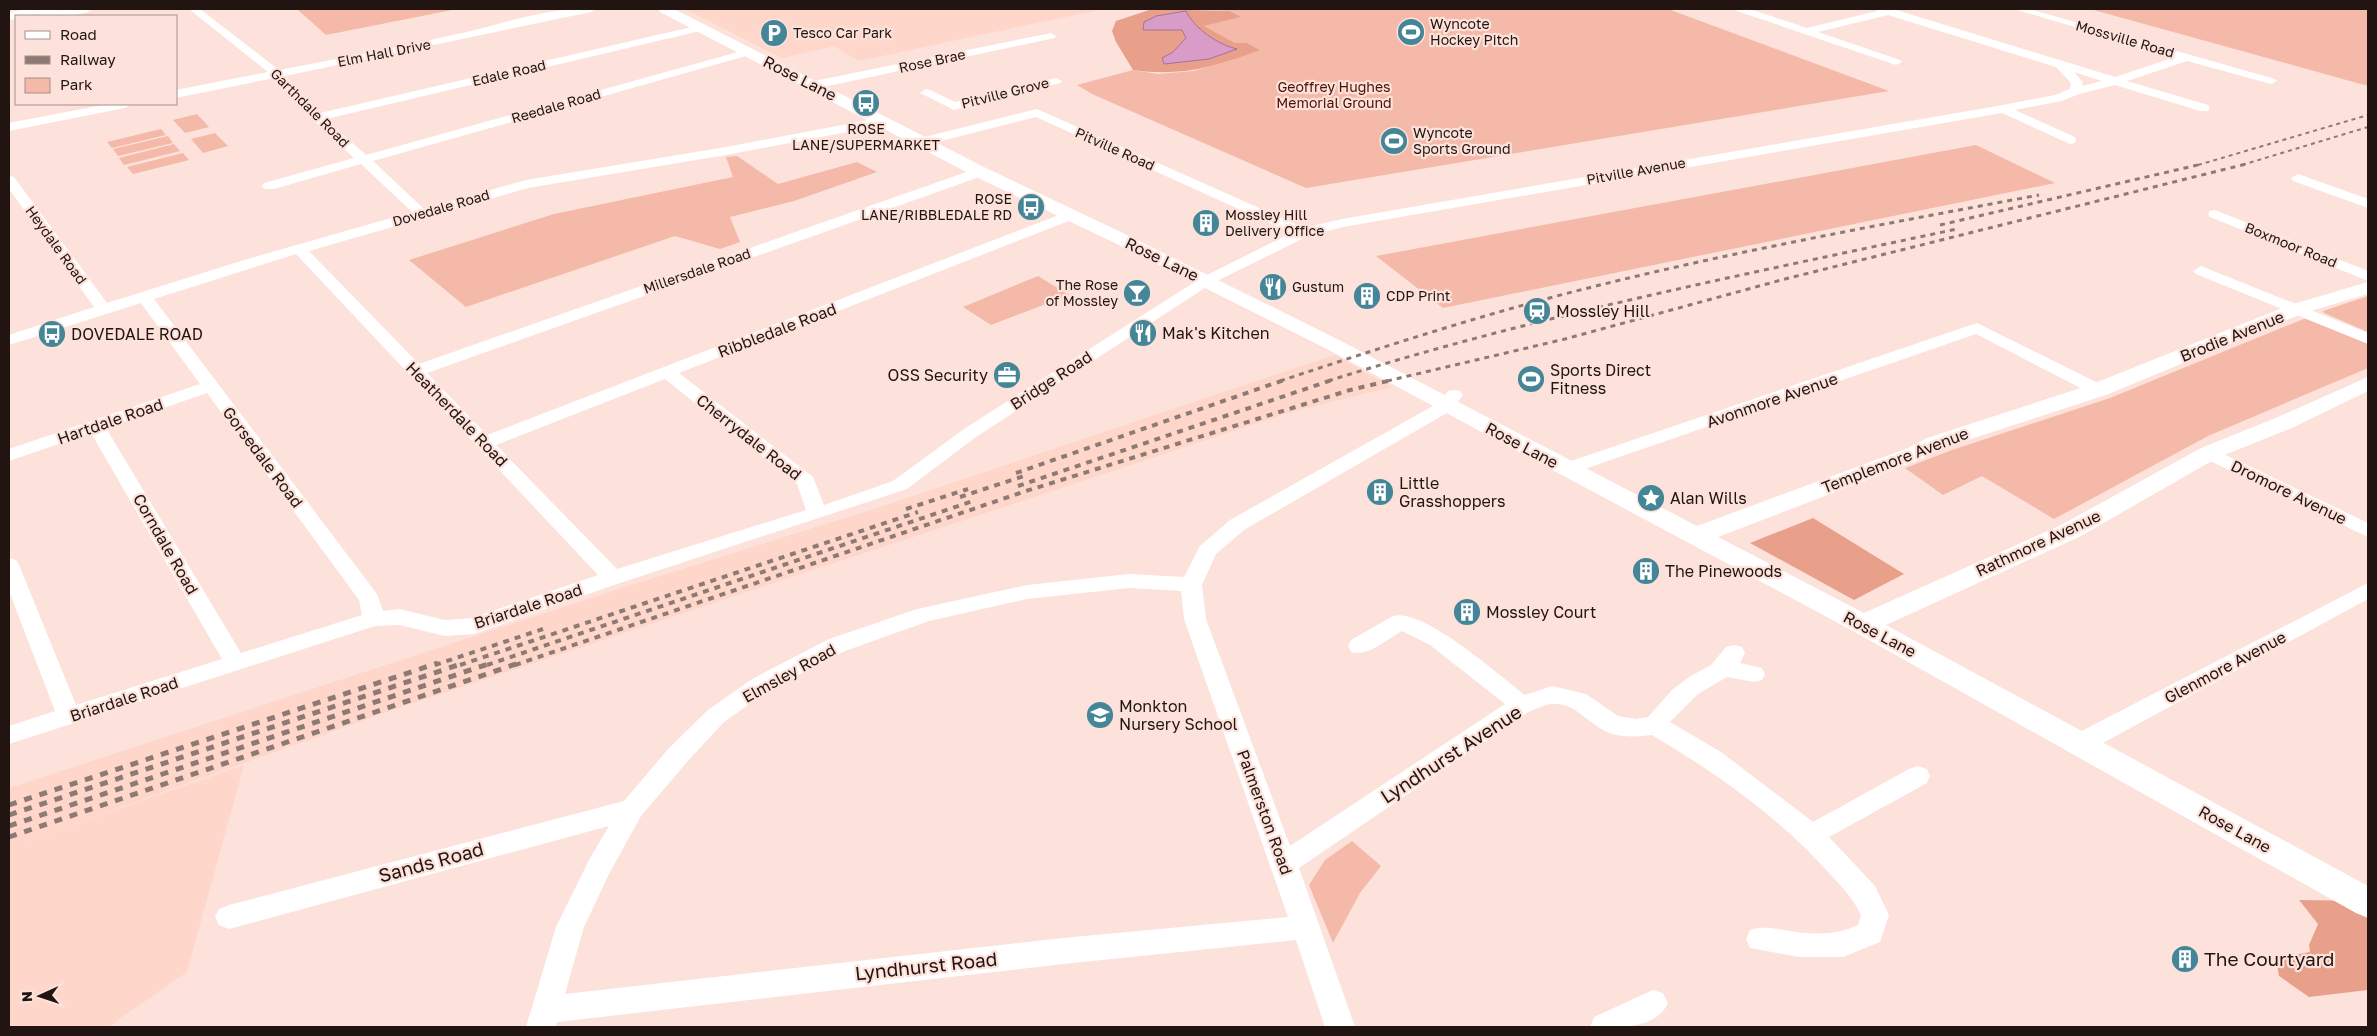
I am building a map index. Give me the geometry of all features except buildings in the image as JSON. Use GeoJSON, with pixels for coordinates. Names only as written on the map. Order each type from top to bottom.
{"type":"FeatureCollection","features":[{"type":"Feature","properties":{"kind":"main road"},"geometry":{"type":"LineString","coordinates":[[9,11],[23,9]]}},
{"type":"Feature","properties":{"kind":"main road"},"geometry":{"type":"LineString","coordinates":[[15,15],[54,9]]}},
{"type":"Feature","properties":{"kind":"street"},"geometry":{"type":"LineString","coordinates":[[48,15],[88,9]]}},
{"type":"Feature","properties":{"kind":"street","name":"Garthdale Road"},"geometry":{"type":"LineString","coordinates":[[194,9],[277,74],[317,117],[421,213]]}},
{"type":"Feature","properties":{"kind":"street","name":"Elm Hall Drive"},"geometry":{"type":"LineString","coordinates":[[178,94],[420,46],[551,16],[591,9]]}},
{"type":"Feature","properties":{"kind":"street","name":"Rose Lane"},"geometry":{"type":"LineString","coordinates":[[665,9],[980,172],[1069,216],[1121,238],[1420,390],[1450,400],[1566,469],[1862,624],[2081,743],[2368,903]]}},
{"type":"Feature","properties":{"kind":"street"},"geometry":{"type":"LineString","coordinates":[[1741,9],[1896,62]]}},
{"type":"Feature","properties":{"kind":"street","name":"Mossville Road"},"geometry":{"type":"LineString","coordinates":[[2019,9],[2187,57]]}},
{"type":"Feature","properties":{"kind":"street"},"geometry":{"type":"LineString","coordinates":[[1808,32],[1885,10],[2204,108]]}},
{"type":"Feature","properties":{"kind":"street","name":"Edale Road"},"geometry":{"type":"LineString","coordinates":[[317,117],[700,28]]}},
{"type":"Feature","properties":{"kind":"street","name":"Rose Brae"},"geometry":{"type":"LineString","coordinates":[[814,85],[1051,36]]}},
{"type":"Feature","properties":{"kind":"street","name":"Reedale Road"},"geometry":{"type":"LineString","coordinates":[[269,186],[750,52]]}},
{"type":"Feature","properties":{"kind":"street"},"geometry":{"type":"LineString","coordinates":[[2187,57],[2271,81]]}},
{"type":"Feature","properties":{"kind":"street","name":"Mossville Road"},"geometry":{"type":"LineString","coordinates":[[2115,81],[2187,57]]}},
{"type":"Feature","properties":{"kind":"street"},"geometry":{"type":"LineString","coordinates":[[2060,65],[2077,82],[2075,92]]}},
{"type":"Feature","properties":{"kind":"street","name":"Pitville Grove"},"geometry":{"type":"LineString","coordinates":[[926,93],[954,106],[1056,81]]}},
{"type":"Feature","properties":{"kind":"street","name":"Pitville Avenue"},"geometry":{"type":"LineString","coordinates":[[1206,281],[1303,234],[1352,221],[1686,162],[2003,109],[2058,98],[2115,81]]}},
{"type":"Feature","properties":{"kind":"street","name":"Pitville Road"},"geometry":{"type":"LineString","coordinates":[[1007,94],[1037,113],[1303,234]]}},
{"type":"Feature","properties":{"kind":"street"},"geometry":{"type":"LineString","coordinates":[[10,125],[119,105]]}},
{"type":"Feature","properties":{"kind":"street"},"geometry":{"type":"LineString","coordinates":[[2003,109],[2070,140]]}},
{"type":"Feature","properties":{"kind":"street"},"geometry":{"type":"LineString","coordinates":[[921,142],[1037,113]]}},
{"type":"Feature","properties":{"kind":"street","name":"Dovedale Road"},"geometry":{"type":"LineString","coordinates":[[9,340],[248,263],[300,250],[421,213],[526,184],[726,151],[884,121]]}},
{"type":"Feature","properties":{"kind":"street","name":"Millersdale Road"},"geometry":{"type":"LineString","coordinates":[[416,371],[980,172]]}},
{"type":"Feature","properties":{"kind":"street"},"geometry":{"type":"LineString","coordinates":[[2298,178],[2368,204]]}},
{"type":"Feature","properties":{"kind":"street","name":"Heydale Road"},"geometry":{"type":"LineString","coordinates":[[9,180],[104,310]]}},
{"type":"Feature","properties":{"kind":"street","name":"Boxmoor Road"},"geometry":{"type":"LineString","coordinates":[[2215,214],[2368,276]]}},
{"type":"Feature","properties":{"kind":"street","name":"Ribbledale Road"},"geometry":{"type":"LineString","coordinates":[[484,443],[1069,216]]}},
{"type":"Feature","properties":{"kind":"street","name":"Heatherdale Road"},"geometry":{"type":"LineString","coordinates":[[300,250],[613,578]]}},
{"type":"Feature","properties":{"kind":"street"},"geometry":{"type":"LineString","coordinates":[[2201,271],[2368,339]]}},
{"type":"Feature","properties":{"kind":"street","name":"Bridge Road"},"geometry":{"type":"LineString","coordinates":[[900,485],[986,422],[1206,281]]}},
{"type":"Feature","properties":{"kind":"street","name":"Brodie Avenue"},"geometry":{"type":"LineString","coordinates":[[2098,390],[2297,309],[2368,288]]}},
{"type":"Feature","properties":{"kind":"street","name":"Gorsedale Road"},"geometry":{"type":"LineString","coordinates":[[145,297],[369,599],[374,619]]}},
{"type":"Feature","properties":{"kind":"street","name":"Avonmore Avenue"},"geometry":{"type":"LineString","coordinates":[[1566,469],[1976,328],[2098,390]]}},
{"type":"Feature","properties":{"kind":"street","name":"Cherrydale Road"},"geometry":{"type":"LineString","coordinates":[[667,372],[806,482],[818,513]]}},
{"type":"Feature","properties":{"kind":"street"},"geometry":{"type":"LineString","coordinates":[[2210,454],[2286,422],[2368,382]]}},
{"type":"Feature","properties":{"kind":"street","name":"Hartdale Road"},"geometry":{"type":"LineString","coordinates":[[9,455],[211,386]]}},
{"type":"Feature","properties":{"kind":"street","name":"Templemore Avenue"},"geometry":{"type":"LineString","coordinates":[[1694,536],[1916,453],[1935,443],[2098,390]]}},
{"type":"Feature","properties":{"kind":"street"},"geometry":{"type":"LineString","coordinates":[[1191,585],[1207,551],[1237,526],[1450,400]]}},
{"type":"Feature","properties":{"kind":"street","name":"Corndale Road"},"geometry":{"type":"LineString","coordinates":[[96,426],[236,663]]}},
{"type":"Feature","properties":{"kind":"street","name":"Dromore Avenue"},"geometry":{"type":"LineString","coordinates":[[2210,454],[2368,531]]}},
{"type":"Feature","properties":{"kind":"street","name":"Rathmore Avenue"},"geometry":{"type":"LineString","coordinates":[[1862,624],[2070,531],[2210,454]]}},
{"type":"Feature","properties":{"kind":"street","name":"Briardale Road"},"geometry":{"type":"LineString","coordinates":[[9,735],[374,619],[399,617],[445,628],[474,626],[613,578],[900,485]]}},
{"type":"Feature","properties":{"kind":"street"},"geometry":{"type":"LineString","coordinates":[[9,565],[68,716]]}},
{"type":"Feature","properties":{"kind":"street","name":"Elmsley Road"},"geometry":{"type":"LineString","coordinates":[[543,1018],[570,927],[598,868],[632,809],[678,755],[716,716],[760,686],[837,645],[925,614],[1027,592],[1129,580],[1191,585]]}},
{"type":"Feature","properties":{"kind":"street","name":"Palmerston Road"},"geometry":{"type":"LineString","coordinates":[[1191,585],[1195,619],[1284,864],[1340,1027]]}},
{"type":"Feature","properties":{"kind":"street","name":"Glenmore Avenue"},"geometry":{"type":"LineString","coordinates":[[2081,743],[2368,590]]}},
{"type":"Feature","properties":{"kind":"street"},"geometry":{"type":"LineString","coordinates":[[1359,646],[1400,621],[1438,640],[1522,705]]}},
{"type":"Feature","properties":{"kind":"street"},"geometry":{"type":"LineString","coordinates":[[1754,674],[1730,660],[1691,687],[1665,711],[1655,725],[1712,759],[1810,835],[1865,894],[1875,915],[1870,933],[1843,944],[1799,945],[1760,939]]}},
{"type":"Feature","properties":{"kind":"street","name":"Lyndhurst Avenue"},"geometry":{"type":"LineString","coordinates":[[1284,864],[1522,705],[1552,695],[1578,700],[1612,724],[1636,728],[1655,725]]}},
{"type":"Feature","properties":{"kind":"street"},"geometry":{"type":"LineString","coordinates":[[1810,835],[1918,776]]}},
{"type":"Feature","properties":{"kind":"street","name":"Sands Road"},"geometry":{"type":"LineString","coordinates":[[229,917],[632,809]]}},
{"type":"Feature","properties":{"kind":"street","name":"Lyndhurst Road"},"geometry":{"type":"LineString","coordinates":[[543,1018],[1063,951],[1306,927]]}},
{"type":"Feature","properties":{"kind":"street"},"geometry":{"type":"LineString","coordinates":[[1605,1027],[1653,1003]]}},
{"type":"Feature","properties":{"kind":"shaded area"},"geometry":{"type":"Polygon","coordinates":[[[685,9],[1103,9],[859,61],[834,46],[782,58],[685,9]]]}},
{"type":"Feature","properties":{"kind":"shaded area"},"geometry":{"type":"Polygon","coordinates":[[[1152,9],[1230,11],[1241,17],[1204,26],[1235,43],[1247,43],[1260,50],[1213,66],[1198,69],[1166,72],[1133,70],[1116,42],[1112,31],[1116,21],[1152,9]]]}},
{"type":"Feature","properties":{"kind":"shaded area"},"geometry":{"type":"Polygon","coordinates":[[[1186,11],[1195,24],[1207,35],[1229,47],[1237,49],[1209,59],[1164,64],[1162,58],[1173,52],[1186,38],[1182,30],[1143,30],[1144,22],[1156,16],[1186,11]]]}},
{"type":"Feature","properties":{"kind":"shaded area"},"geometry":{"type":"Polygon","coordinates":[[[1335,355],[1391,387],[1288,413],[792,577],[384,713],[15,845],[244,765],[187,972],[108,1027],[9,1027],[9,788],[622,588],[874,509],[1335,355]]]}},
{"type":"Feature","properties":{"kind":"shaded area"},"geometry":{"type":"Polygon","coordinates":[[[1813,518],[1904,574],[1854,600],[1750,543],[1813,518]]]}},
{"type":"Feature","properties":{"kind":"shaded area"},"geometry":{"type":"Polygon","coordinates":[[[2299,900],[2368,901],[2368,990],[2309,997],[2279,976],[2276,958],[2310,952],[2309,945],[2318,924],[2299,900]]]}},
{"type":"Feature","properties":{"kind":"green space"},"geometry":{"type":"Polygon","coordinates":[[[297,9],[457,9],[326,35],[297,9]]]}},
{"type":"Feature","properties":{"kind":"green space","name":"Wyncote Sports Ground"},"geometry":{"type":"Polygon","coordinates":[[[1193,9],[1668,9],[1889,91],[1306,188],[1092,94],[1077,85],[1133,70],[1158,74],[1193,71],[1259,50],[1247,43],[1235,43],[1203,26],[1240,17],[1230,11],[1193,9]]]}},
{"type":"Feature","properties":{"kind":"green space"},"geometry":{"type":"Polygon","coordinates":[[[2090,9],[2368,9],[2368,86],[2090,9]]]}},
{"type":"Feature","properties":{"kind":"green space"},"geometry":{"type":"Polygon","coordinates":[[[197,114],[209,127],[185,133],[173,120],[197,114]]]}},
{"type":"Feature","properties":{"kind":"green space"},"geometry":{"type":"Polygon","coordinates":[[[161,129],[166,135],[112,148],[107,142],[161,129]]]}},
{"type":"Feature","properties":{"kind":"green space"},"geometry":{"type":"Polygon","coordinates":[[[215,133],[228,146],[203,153],[191,139],[215,133]]]}},
{"type":"Feature","properties":{"kind":"green space"},"geometry":{"type":"Polygon","coordinates":[[[168,136],[173,143],[118,156],[113,149],[168,136]]]}},
{"type":"Feature","properties":{"kind":"green space"},"geometry":{"type":"Polygon","coordinates":[[[174,144],[180,151],[124,165],[119,158],[174,144]]]}},
{"type":"Feature","properties":{"kind":"green space"},"geometry":{"type":"Polygon","coordinates":[[[1976,145],[2055,183],[1443,308],[1376,256],[1976,145]]]}},
{"type":"Feature","properties":{"kind":"green space"},"geometry":{"type":"Polygon","coordinates":[[[183,153],[189,160],[133,174],[127,167],[183,153]]]}},
{"type":"Feature","properties":{"kind":"green space"},"geometry":{"type":"Polygon","coordinates":[[[737,156],[778,184],[857,162],[877,172],[794,201],[730,217],[740,242],[720,249],[675,236],[466,307],[409,260],[554,214],[733,177],[726,157],[737,156]]]}},
{"type":"Feature","properties":{"kind":"green space"},"geometry":{"type":"Polygon","coordinates":[[[1038,276],[1069,295],[991,325],[963,307],[1038,276]]]}},
{"type":"Feature","properties":{"kind":"green space"},"geometry":{"type":"Polygon","coordinates":[[[2368,296],[2368,332],[2323,311],[2368,296]]]}},
{"type":"Feature","properties":{"kind":"green space"},"geometry":{"type":"Polygon","coordinates":[[[2306,318],[2313,319],[2368,342],[2368,368],[2208,436],[2054,519],[1982,476],[1943,495],[1905,468],[1952,450],[2110,398],[2306,318]]]}},
{"type":"Feature","properties":{"kind":"green space"},"geometry":{"type":"Polygon","coordinates":[[[1352,841],[1381,866],[1360,893],[1333,943],[1309,885],[1325,860],[1352,841]]]}},
{"type":"Feature","properties":{"kind":"railway"},"geometry":{"type":"LineString","coordinates":[[2199,165],[2368,115]]}},
{"type":"Feature","properties":{"kind":"railway"},"geometry":{"type":"LineString","coordinates":[[2242,165],[2368,127]]}},
{"type":"Feature","properties":{"kind":"railway"},"geometry":{"type":"LineString","coordinates":[[2242,165],[2246,164]]}},
{"type":"Feature","properties":{"kind":"railway"},"geometry":{"type":"LineString","coordinates":[[1940,225],[2199,165]]}},
{"type":"Feature","properties":{"kind":"railway"},"geometry":{"type":"LineString","coordinates":[[1387,381],[1565,339],[1785,279],[2242,165]]}},
{"type":"Feature","properties":{"kind":"railway"},"geometry":{"type":"LineString","coordinates":[[1280,381],[1474,319],[1592,287],[1759,249],[2039,195]]}},
{"type":"Feature","properties":{"kind":"railway"},"geometry":{"type":"LineString","coordinates":[[1328,381],[1484,336],[1562,316],[1957,229]]}},
{"type":"Feature","properties":{"kind":"railway"},"geometry":{"type":"LineString","coordinates":[[1016,473],[1284,380]]}},
{"type":"Feature","properties":{"kind":"railway"},"geometry":{"type":"LineString","coordinates":[[1018,486],[1332,380]]}},
{"type":"Feature","properties":{"kind":"railway"},"geometry":{"type":"LineString","coordinates":[[515,665],[1026,491],[1350,390],[1392,380]]}},
{"type":"Feature","properties":{"kind":"railway"},"geometry":{"type":"LineString","coordinates":[[960,497],[1027,475]]}},
{"type":"Feature","properties":{"kind":"railway"},"geometry":{"type":"LineString","coordinates":[[906,509],[968,489]]}},
{"type":"Feature","properties":{"kind":"railway"},"geometry":{"type":"LineString","coordinates":[[487,665],[973,501]]}},
{"type":"Feature","properties":{"kind":"railway"},"geometry":{"type":"LineString","coordinates":[[460,665],[918,512]]}},
{"type":"Feature","properties":{"kind":"railway"},"geometry":{"type":"LineString","coordinates":[[435,665],[543,629]]}},
{"type":"Feature","properties":{"kind":"railway"},"geometry":{"type":"LineString","coordinates":[[9,805],[438,663]]}},
{"type":"Feature","properties":{"kind":"railway"},"geometry":{"type":"LineString","coordinates":[[9,815],[464,663]]}},
{"type":"Feature","properties":{"kind":"railway"},"geometry":{"type":"LineString","coordinates":[[9,826],[491,663]]}},
{"type":"Feature","properties":{"kind":"railway"},"geometry":{"type":"LineString","coordinates":[[9,837],[519,663]]}},
{"type":"Feature","properties":{"kind":"place","name":"Wyncote Hockey Pitch"},"geometry":{"type":"Point","coordinates":[1411,32]}},
{"type":"Feature","properties":{"kind":"place","name":"Tesco Car Park"},"geometry":{"type":"Point","coordinates":[774,33]}},
{"type":"Feature","properties":{"kind":"place","name":"ROSE LANE/SUPERMARKET"},"geometry":{"type":"Point","coordinates":[866,103]}},
{"type":"Feature","properties":{"kind":"place","name":"Wyncote Sports Ground"},"geometry":{"type":"Point","coordinates":[1394,141]}},
{"type":"Feature","properties":{"kind":"place","name":"ROSE LANE/RIBBLEDALE RD"},"geometry":{"type":"Point","coordinates":[1031,207]}},
{"type":"Feature","properties":{"kind":"place","name":"Mossley Hill Delivery Office"},"geometry":{"type":"Point","coordinates":[1206,223]}},
{"type":"Feature","properties":{"kind":"place","name":"Gustum"},"geometry":{"type":"Point","coordinates":[1273,287]}},
{"type":"Feature","properties":{"kind":"place","name":"The Rose of Mossley"},"geometry":{"type":"Point","coordinates":[1137,293]}},
{"type":"Feature","properties":{"kind":"place","name":"CDP Print"},"geometry":{"type":"Point","coordinates":[1367,296]}},
{"type":"Feature","properties":{"kind":"place","name":"Mossley Hill"},"geometry":{"type":"Point","coordinates":[1537,311]}},
{"type":"Feature","properties":{"kind":"place","name":"Mak's Kitchen"},"geometry":{"type":"Point","coordinates":[1143,333]}},
{"type":"Feature","properties":{"kind":"place","name":"DOVEDALE ROAD"},"geometry":{"type":"Point","coordinates":[52,334]}},
{"type":"Feature","properties":{"kind":"place","name":"OSS Security"},"geometry":{"type":"Point","coordinates":[1007,375]}},
{"type":"Feature","properties":{"kind":"place","name":"Sports Direct Fitness"},"geometry":{"type":"Point","coordinates":[1531,379]}},
{"type":"Feature","properties":{"kind":"place","name":"Little Grasshoppers"},"geometry":{"type":"Point","coordinates":[1380,492]}},
{"type":"Feature","properties":{"kind":"place","name":"Alan Wills"},"geometry":{"type":"Point","coordinates":[1651,498]}},
{"type":"Feature","properties":{"kind":"place","name":"The Pinewoods"},"geometry":{"type":"Point","coordinates":[1646,571]}},
{"type":"Feature","properties":{"kind":"place","name":"Mossley Court"},"geometry":{"type":"Point","coordinates":[1467,612]}},
{"type":"Feature","properties":{"kind":"place","name":"Monkton Nursery School"},"geometry":{"type":"Point","coordinates":[1100,715]}},
{"type":"Feature","properties":{"kind":"place","name":"The Courtyard"},"geometry":{"type":"Point","coordinates":[2185,959]}},
{"type":"Feature","properties":{"kind":"park label","name":"Geoffrey Hughes Memorial Ground"},"geometry":{"type":"Point","coordinates":[1334,95]}}]}
